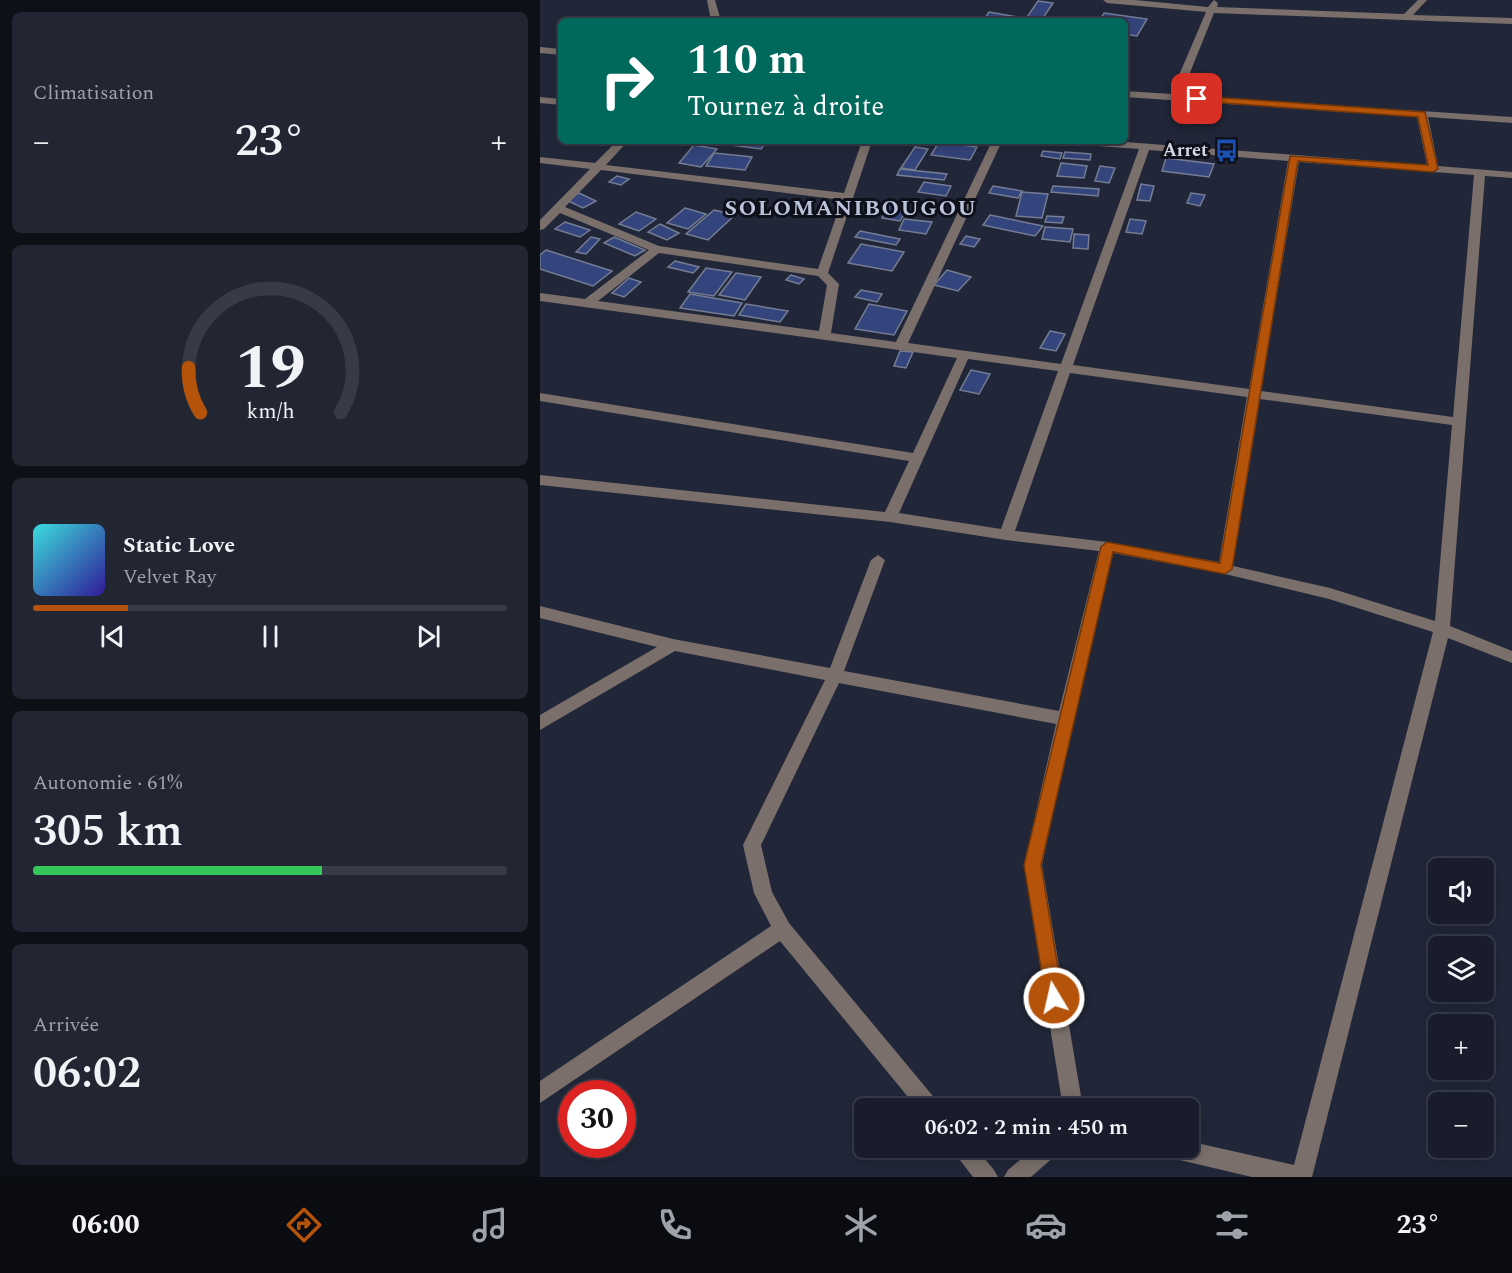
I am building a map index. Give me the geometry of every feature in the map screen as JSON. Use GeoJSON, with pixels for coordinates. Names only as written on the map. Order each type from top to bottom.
{"type":"FeatureCollection","features":[{"type":"Feature","properties":{"kind":"street"},"geometry":{"type":"LineString","coordinates":[[711,0],[715,18]]}},
{"type":"Feature","properties":{"kind":"street"},"geometry":{"type":"LineString","coordinates":[[1107,0],[1211,10],[1512,21]]}},
{"type":"Feature","properties":{"kind":"street"},"geometry":{"type":"LineString","coordinates":[[1175,97],[1215,0]]}},
{"type":"Feature","properties":{"kind":"street"},"geometry":{"type":"LineString","coordinates":[[1405,18],[1423,0]]}},
{"type":"Feature","properties":{"kind":"street"},"geometry":{"type":"LineString","coordinates":[[540,50],[558,52]]}},
{"type":"Feature","properties":{"kind":"street"},"geometry":{"type":"LineString","coordinates":[[1128,93],[1512,120]]}},
{"type":"Feature","properties":{"kind":"street"},"geometry":{"type":"LineString","coordinates":[[540,100],[558,102]]}},
{"type":"Feature","properties":{"kind":"street"},"geometry":{"type":"LineString","coordinates":[[1422,114],[1433,169]]}},
{"type":"Feature","properties":{"kind":"street"},"geometry":{"type":"LineString","coordinates":[[540,227],[596,166],[620,144]]}},
{"type":"Feature","properties":{"kind":"street"},"geometry":{"type":"LineString","coordinates":[[822,274],[866,144]]}},
{"type":"Feature","properties":{"kind":"street"},"geometry":{"type":"LineString","coordinates":[[900,346],[996,144]]}},
{"type":"Feature","properties":{"kind":"street"},"geometry":{"type":"LineString","coordinates":[[1108,144],[1512,175]]}},
{"type":"Feature","properties":{"kind":"street"},"geometry":{"type":"LineString","coordinates":[[1006,536],[1145,147]]}},
{"type":"Feature","properties":{"kind":"street"},"geometry":{"type":"LineString","coordinates":[[1225,569],[1294,158]]}},
{"type":"Feature","properties":{"kind":"street"},"geometry":{"type":"LineString","coordinates":[[540,160],[848,197]]}},
{"type":"Feature","properties":{"kind":"street"},"geometry":{"type":"LineString","coordinates":[[1199,1154],[1300,1177],[1442,629],[1480,172]]}},
{"type":"Feature","properties":{"kind":"street"},"geometry":{"type":"LineString","coordinates":[[558,208],[657,249],[802,268],[822,274],[832,284],[824,336]]}},
{"type":"Feature","properties":{"kind":"street"},"geometry":{"type":"LineString","coordinates":[[588,303],[657,249]]}},
{"type":"Feature","properties":{"kind":"street"},"geometry":{"type":"LineString","coordinates":[[540,297],[1459,422]]}},
{"type":"Feature","properties":{"kind":"street"},"geometry":{"type":"LineString","coordinates":[[890,517],[964,355]]}},
{"type":"Feature","properties":{"kind":"street"},"geometry":{"type":"LineString","coordinates":[[540,397],[917,458]]}},
{"type":"Feature","properties":{"kind":"street"},"geometry":{"type":"LineString","coordinates":[[540,480],[890,517],[1006,536],[1107,547],[1225,569],[1330,594],[1442,629],[1512,657]]}},
{"type":"Feature","properties":{"kind":"street"},"geometry":{"type":"LineString","coordinates":[[1071,1098],[1032,865],[1107,547]]}},
{"type":"Feature","properties":{"kind":"street"},"geometry":{"type":"LineString","coordinates":[[878,560],[835,675],[752,845],[763,893],[782,929],[922,1098]]}},
{"type":"Feature","properties":{"kind":"street"},"geometry":{"type":"LineString","coordinates":[[540,612],[673,645],[1065,719]]}},
{"type":"Feature","properties":{"kind":"street"},"geometry":{"type":"LineString","coordinates":[[540,723],[673,645]]}},
{"type":"Feature","properties":{"kind":"street"},"geometry":{"type":"LineString","coordinates":[[540,1093],[782,929]]}},
{"type":"Feature","properties":{"kind":"street"},"geometry":{"type":"LineString","coordinates":[[971,1158],[987,1177]]}},
{"type":"Feature","properties":{"kind":"street"},"geometry":{"type":"LineString","coordinates":[[1015,1177],[1037,1158]]}},
{"type":"Feature","properties":{"kind":"building"},"geometry":{"type":"Polygon","coordinates":[[[1038,1],[1053,3],[1043,18],[1026,18],[1038,1]]]}},
{"type":"Feature","properties":{"kind":"building"},"geometry":{"type":"Polygon","coordinates":[[[989,12],[1023,18],[985,18],[989,12]]]}},
{"type":"Feature","properties":{"kind":"building"},"geometry":{"type":"Polygon","coordinates":[[[1104,13],[1147,19],[1137,36],[1128,34],[1128,18],[1101,18],[1104,13]]]}},
{"type":"Feature","properties":{"kind":"building"},"geometry":{"type":"Polygon","coordinates":[[[723,144],[765,144],[761,149],[723,144]]]}},
{"type":"Feature","properties":{"kind":"building"},"geometry":{"type":"Polygon","coordinates":[[[938,144],[977,147],[970,160],[931,155],[938,144]]]}},
{"type":"Feature","properties":{"kind":"building"},"geometry":{"type":"Polygon","coordinates":[[[694,145],[717,149],[701,167],[679,163],[694,145]]]}},
{"type":"Feature","properties":{"kind":"building"},"geometry":{"type":"Polygon","coordinates":[[[915,147],[928,149],[915,170],[901,168],[915,147]]]}},
{"type":"Feature","properties":{"kind":"building"},"geometry":{"type":"Polygon","coordinates":[[[1043,151],[1062,153],[1060,159],[1041,156],[1043,151]]]}},
{"type":"Feature","properties":{"kind":"building"},"geometry":{"type":"Polygon","coordinates":[[[1065,152],[1091,154],[1090,160],[1063,158],[1065,152]]]}},
{"type":"Feature","properties":{"kind":"building"},"geometry":{"type":"Polygon","coordinates":[[[714,153],[752,157],[745,170],[706,166],[714,153]]]}},
{"type":"Feature","properties":{"kind":"building"},"geometry":{"type":"Polygon","coordinates":[[[1166,158],[1214,164],[1209,177],[1162,171],[1166,158]]]}},
{"type":"Feature","properties":{"kind":"building"},"geometry":{"type":"Polygon","coordinates":[[[1061,163],[1087,166],[1084,178],[1057,176],[1061,163]]]}},
{"type":"Feature","properties":{"kind":"building"},"geometry":{"type":"Polygon","coordinates":[[[1100,166],[1115,168],[1109,183],[1095,181],[1100,166]]]}},
{"type":"Feature","properties":{"kind":"building"},"geometry":{"type":"Polygon","coordinates":[[[900,169],[947,174],[944,180],[897,175],[900,169]]]}},
{"type":"Feature","properties":{"kind":"building"},"geometry":{"type":"Polygon","coordinates":[[[617,176],[629,179],[621,185],[609,182],[617,176]]]}},
{"type":"Feature","properties":{"kind":"building"},"geometry":{"type":"Polygon","coordinates":[[[924,182],[951,186],[946,196],[918,192],[924,182]]]}},
{"type":"Feature","properties":{"kind":"building"},"geometry":{"type":"Polygon","coordinates":[[[1141,184],[1154,186],[1150,201],[1137,200],[1141,184]]]}},
{"type":"Feature","properties":{"kind":"building"},"geometry":{"type":"Polygon","coordinates":[[[993,186],[1022,191],[1018,198],[989,193],[993,186]]]}},
{"type":"Feature","properties":{"kind":"building"},"geometry":{"type":"Polygon","coordinates":[[[1053,186],[1099,189],[1098,196],[1051,192],[1053,186]]]}},
{"type":"Feature","properties":{"kind":"building"},"geometry":{"type":"Polygon","coordinates":[[[1022,192],[1048,194],[1042,218],[1016,216],[1022,192]]]}},
{"type":"Feature","properties":{"kind":"building"},"geometry":{"type":"Polygon","coordinates":[[[579,193],[596,201],[583,208],[566,200],[579,193]]]}},
{"type":"Feature","properties":{"kind":"building"},"geometry":{"type":"Polygon","coordinates":[[[1191,193],[1205,195],[1200,206],[1187,203],[1191,193]]]}},
{"type":"Feature","properties":{"kind":"building"},"geometry":{"type":"Polygon","coordinates":[[[890,204],[908,207],[900,221],[882,218],[890,204]]]}},
{"type":"Feature","properties":{"kind":"building"},"geometry":{"type":"Polygon","coordinates":[[[685,208],[706,214],[688,229],[667,223],[685,208]]]}},
{"type":"Feature","properties":{"kind":"building"},"geometry":{"type":"Polygon","coordinates":[[[714,210],[735,215],[708,240],[686,234],[714,210]]]}},
{"type":"Feature","properties":{"kind":"building"},"geometry":{"type":"Polygon","coordinates":[[[636,212],[656,219],[639,231],[619,224],[636,212]]]}},
{"type":"Feature","properties":{"kind":"building"},"geometry":{"type":"Polygon","coordinates":[[[990,215],[1043,226],[1035,236],[983,225],[990,215]]]}},
{"type":"Feature","properties":{"kind":"building"},"geometry":{"type":"Polygon","coordinates":[[[1047,216],[1064,217],[1062,223],[1045,222],[1047,216]]]}},
{"type":"Feature","properties":{"kind":"building"},"geometry":{"type":"Polygon","coordinates":[[[904,219],[932,222],[926,234],[899,230],[904,219]]]}},
{"type":"Feature","properties":{"kind":"building"},"geometry":{"type":"Polygon","coordinates":[[[1130,219],[1146,221],[1142,234],[1126,232],[1130,219]]]}},
{"type":"Feature","properties":{"kind":"building"},"geometry":{"type":"Polygon","coordinates":[[[565,222],[590,230],[580,237],[555,229],[565,222]]]}},
{"type":"Feature","properties":{"kind":"building"},"geometry":{"type":"Polygon","coordinates":[[[660,224],[679,233],[667,240],[648,232],[660,224]]]}},
{"type":"Feature","properties":{"kind":"building"},"geometry":{"type":"Polygon","coordinates":[[[1045,227],[1073,229],[1070,242],[1042,239],[1045,227]]]}},
{"type":"Feature","properties":{"kind":"building"},"geometry":{"type":"Polygon","coordinates":[[[860,231],[900,239],[896,245],[855,237],[860,231]]]}},
{"type":"Feature","properties":{"kind":"building"},"geometry":{"type":"Polygon","coordinates":[[[1074,234],[1089,235],[1088,249],[1073,248],[1074,234]]]}},
{"type":"Feature","properties":{"kind":"building"},"geometry":{"type":"Polygon","coordinates":[[[966,236],[980,239],[974,247],[960,244],[966,236]]]}},
{"type":"Feature","properties":{"kind":"building"},"geometry":{"type":"Polygon","coordinates":[[[591,237],[600,239],[586,254],[576,252],[591,237]]]}},
{"type":"Feature","properties":{"kind":"building"},"geometry":{"type":"Polygon","coordinates":[[[614,237],[645,250],[635,256],[604,243],[614,237]]]}},
{"type":"Feature","properties":{"kind":"building"},"geometry":{"type":"Polygon","coordinates":[[[861,244],[904,252],[892,271],[848,263],[861,244]]]}},
{"type":"Feature","properties":{"kind":"building"},"geometry":{"type":"Polygon","coordinates":[[[546,250],[612,271],[593,286],[540,269],[540,255],[546,250]]]}},
{"type":"Feature","properties":{"kind":"building"},"geometry":{"type":"Polygon","coordinates":[[[675,261],[699,267],[693,273],[668,267],[675,261]]]}},
{"type":"Feature","properties":{"kind":"building"},"geometry":{"type":"Polygon","coordinates":[[[706,268],[732,272],[714,296],[688,292],[706,268]]]}},
{"type":"Feature","properties":{"kind":"building"},"geometry":{"type":"Polygon","coordinates":[[[947,270],[971,277],[958,291],[934,285],[947,270]]]}},
{"type":"Feature","properties":{"kind":"building"},"geometry":{"type":"Polygon","coordinates":[[[736,273],[761,277],[745,300],[719,295],[736,273]]]}},
{"type":"Feature","properties":{"kind":"building"},"geometry":{"type":"Polygon","coordinates":[[[791,275],[804,279],[799,284],[786,280],[791,275]]]}},
{"type":"Feature","properties":{"kind":"building"},"geometry":{"type":"Polygon","coordinates":[[[629,278],[641,282],[624,297],[612,293],[629,278]]]}},
{"type":"Feature","properties":{"kind":"building"},"geometry":{"type":"Polygon","coordinates":[[[861,290],[882,294],[877,302],[855,297],[861,290]]]}},
{"type":"Feature","properties":{"kind":"building"},"geometry":{"type":"Polygon","coordinates":[[[690,294],[742,303],[734,316],[680,308],[690,294]]]}},
{"type":"Feature","properties":{"kind":"building"},"geometry":{"type":"Polygon","coordinates":[[[746,304],[788,311],[780,322],[739,315],[746,304]]]}},
{"type":"Feature","properties":{"kind":"building"},"geometry":{"type":"Polygon","coordinates":[[[869,304],[907,311],[894,335],[855,329],[869,304]]]}},
{"type":"Feature","properties":{"kind":"building"},"geometry":{"type":"Polygon","coordinates":[[[1050,331],[1065,334],[1056,351],[1040,348],[1050,331]]]}},
{"type":"Feature","properties":{"kind":"building"},"geometry":{"type":"Polygon","coordinates":[[[900,351],[913,352],[906,368],[894,366],[900,351]]]}},
{"type":"Feature","properties":{"kind":"building"},"geometry":{"type":"Polygon","coordinates":[[[971,370],[990,374],[979,394],[960,390],[971,370]]]}},
{"type":"Feature","properties":{"kind":"place","name":"Arret"},"geometry":{"type":"Point","coordinates":[1226,150]}},
{"type":"Feature","properties":{"kind":"district","name":"SOLOMANIBOUGOU"},"geometry":{"type":"Point","coordinates":[851,207]}},
{"type":"Feature","properties":{"kind":"route"},"geometry":{"type":"LineString","coordinates":[[1054,998],[1032,865],[1107,547],[1225,569],[1294,158],[1433,169],[1422,114],[1197,99]]}}]}
